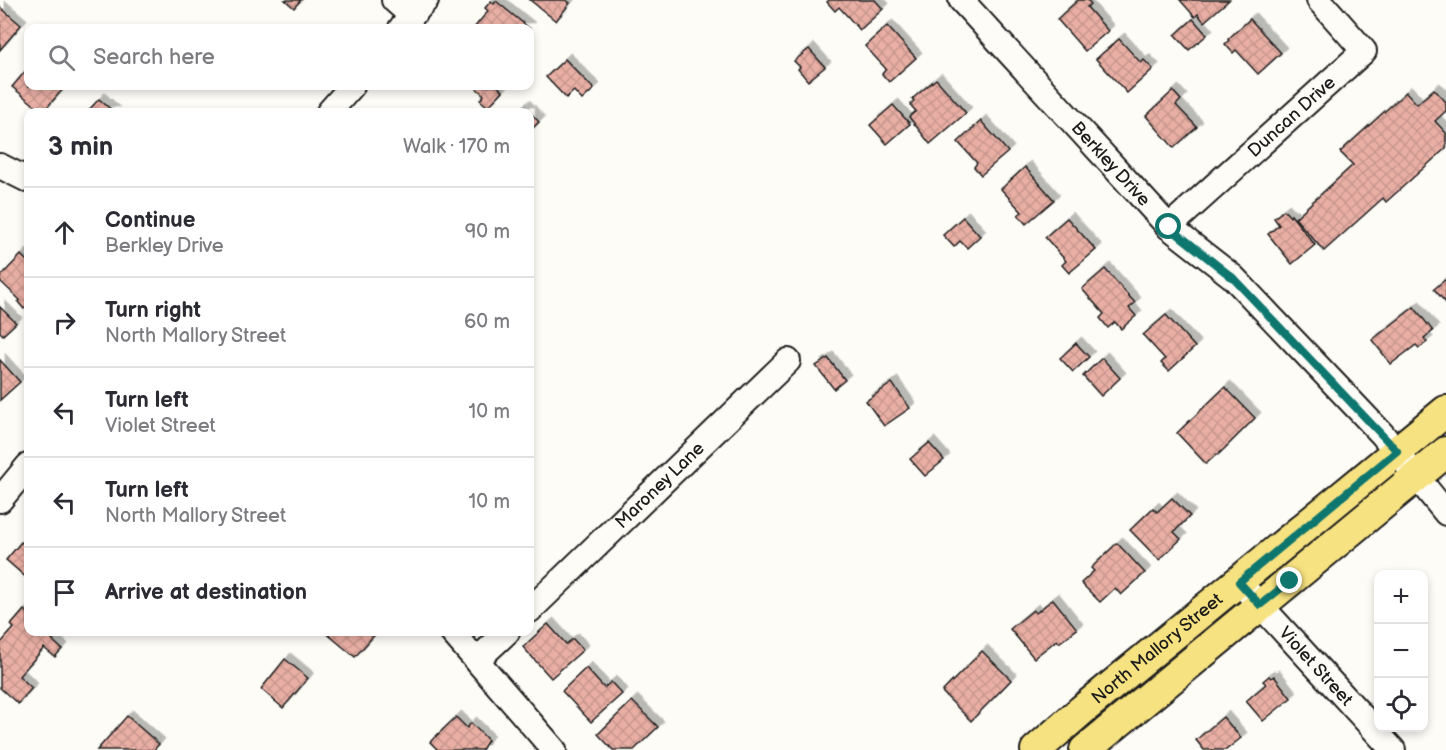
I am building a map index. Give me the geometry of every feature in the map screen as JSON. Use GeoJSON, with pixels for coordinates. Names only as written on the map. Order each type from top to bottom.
{"type":"FeatureCollection","features":[{"type":"Feature","properties":{"kind":"main road","name":"North Mallory Street"},"geometry":{"type":"LineString","coordinates":[[1036,750],[1446,411]]}},
{"type":"Feature","properties":{"kind":"main road","name":"North Mallory Street"},"geometry":{"type":"LineString","coordinates":[[1084,750],[1446,452]]}},
{"type":"Feature","properties":{"kind":"street"},"geometry":{"type":"LineString","coordinates":[[394,0],[413,15]]}},
{"type":"Feature","properties":{"kind":"street","name":"Berkley Drive"},"geometry":{"type":"LineString","coordinates":[[961,0],[1169,227],[1233,278],[1397,451],[1446,513]]}},
{"type":"Feature","properties":{"kind":"street","name":"Duncan Drive"},"geometry":{"type":"LineString","coordinates":[[1169,227],[1364,51],[1319,0]]}},
{"type":"Feature","properties":{"kind":"street"},"geometry":{"type":"LineString","coordinates":[[333,108],[348,90]]}},
{"type":"Feature","properties":{"kind":"street"},"geometry":{"type":"LineString","coordinates":[[0,166],[24,178]]}},
{"type":"Feature","properties":{"kind":"street","name":"Maroney Lane"},"geometry":{"type":"LineString","coordinates":[[534,606],[788,361]]}},
{"type":"Feature","properties":{"kind":"street"},"geometry":{"type":"LineString","coordinates":[[0,500],[24,471]]}},
{"type":"Feature","properties":{"kind":"street","name":"Violet Street"},"geometry":{"type":"LineString","coordinates":[[1239,582],[1393,750]]}},
{"type":"Feature","properties":{"kind":"street"},"geometry":{"type":"LineString","coordinates":[[456,636],[554,750]]}},
{"type":"Feature","properties":{"kind":"street"},"geometry":{"type":"LineString","coordinates":[[477,660],[503,636]]}},
{"type":"Feature","properties":{"kind":"building"},"geometry":{"type":"Polygon","coordinates":[[[285,0],[301,0],[294,8],[285,0]]]}},
{"type":"Feature","properties":{"kind":"building"},"geometry":{"type":"Polygon","coordinates":[[[530,0],[566,0],[570,3],[556,21],[530,0]]]}},
{"type":"Feature","properties":{"kind":"building"},"geometry":{"type":"Polygon","coordinates":[[[829,0],[875,0],[883,9],[860,30],[839,7],[835,11],[827,2],[829,0]]]}},
{"type":"Feature","properties":{"kind":"building"},"geometry":{"type":"Polygon","coordinates":[[[1078,0],[1088,0],[1091,4],[1087,7],[1108,31],[1085,51],[1057,19],[1078,0]]]}},
{"type":"Feature","properties":{"kind":"building"},"geometry":{"type":"Polygon","coordinates":[[[1180,0],[1229,0],[1204,22],[1198,14],[1195,17],[1180,0]]]}},
{"type":"Feature","properties":{"kind":"building"},"geometry":{"type":"Polygon","coordinates":[[[491,1],[494,4],[496,1],[524,24],[477,24],[488,11],[485,8],[491,1]]]}},
{"type":"Feature","properties":{"kind":"building"},"geometry":{"type":"Polygon","coordinates":[[[0,7],[21,25],[0,50],[0,7]]]}},
{"type":"Feature","properties":{"kind":"building"},"geometry":{"type":"Polygon","coordinates":[[[1193,19],[1207,35],[1189,50],[1175,35],[1193,19]]]}},
{"type":"Feature","properties":{"kind":"building"},"geometry":{"type":"Polygon","coordinates":[[[1250,19],[1281,53],[1258,74],[1236,50],[1233,53],[1225,44],[1250,19]]]}},
{"type":"Feature","properties":{"kind":"building"},"geometry":{"type":"Polygon","coordinates":[[[887,26],[916,58],[889,82],[882,74],[886,69],[865,46],[887,26]]]}},
{"type":"Feature","properties":{"kind":"building"},"geometry":{"type":"Polygon","coordinates":[[[1119,39],[1141,63],[1144,60],[1153,69],[1127,93],[1096,59],[1119,39]]]}},
{"type":"Feature","properties":{"kind":"building"},"geometry":{"type":"Polygon","coordinates":[[[809,49],[825,67],[808,81],[794,61],[809,49]]]}},
{"type":"Feature","properties":{"kind":"building"},"geometry":{"type":"Polygon","coordinates":[[[565,59],[594,89],[582,100],[574,91],[566,98],[546,77],[565,59]]]}},
{"type":"Feature","properties":{"kind":"building"},"geometry":{"type":"Polygon","coordinates":[[[24,73],[24,90],[62,90],[46,108],[38,108],[12,87],[24,73]]]}},
{"type":"Feature","properties":{"kind":"building"},"geometry":{"type":"Polygon","coordinates":[[[936,79],[966,113],[930,144],[909,117],[916,111],[910,105],[914,101],[912,99],[936,79]]]}},
{"type":"Feature","properties":{"kind":"building"},"geometry":{"type":"Polygon","coordinates":[[[1434,89],[1446,102],[1446,111],[1435,121],[1446,133],[1446,148],[1386,202],[1383,198],[1324,251],[1295,218],[1353,165],[1340,152],[1406,92],[1417,104],[1434,89]]]}},
{"type":"Feature","properties":{"kind":"building"},"geometry":{"type":"Polygon","coordinates":[[[478,90],[503,91],[488,107],[480,100],[484,95],[478,90]]]}},
{"type":"Feature","properties":{"kind":"building"},"geometry":{"type":"Polygon","coordinates":[[[1173,91],[1181,100],[1176,105],[1197,127],[1174,148],[1146,116],[1173,91]]]}},
{"type":"Feature","properties":{"kind":"building"},"geometry":{"type":"Polygon","coordinates":[[[99,99],[109,108],[91,108],[99,99]]]}},
{"type":"Feature","properties":{"kind":"building"},"geometry":{"type":"Polygon","coordinates":[[[893,105],[910,124],[887,144],[870,125],[893,105]]]}},
{"type":"Feature","properties":{"kind":"building"},"geometry":{"type":"Polygon","coordinates":[[[534,116],[539,122],[534,127],[534,116]]]}},
{"type":"Feature","properties":{"kind":"building"},"geometry":{"type":"Polygon","coordinates":[[[981,121],[1008,152],[981,175],[974,167],[977,163],[958,142],[981,121]]]}},
{"type":"Feature","properties":{"kind":"building"},"geometry":{"type":"Polygon","coordinates":[[[1025,167],[1054,200],[1026,224],[1018,215],[1022,212],[1001,189],[1025,167]]]}},
{"type":"Feature","properties":{"kind":"building"},"geometry":{"type":"Polygon","coordinates":[[[1284,210],[1290,217],[1291,215],[1315,245],[1292,264],[1268,234],[1279,225],[1274,218],[1284,210]]]}},
{"type":"Feature","properties":{"kind":"building"},"geometry":{"type":"Polygon","coordinates":[[[963,217],[980,236],[967,248],[960,241],[954,247],[943,235],[963,217]]]}},
{"type":"Feature","properties":{"kind":"building"},"geometry":{"type":"Polygon","coordinates":[[[1067,218],[1096,250],[1069,273],[1062,265],[1066,261],[1045,237],[1067,218]]]}},
{"type":"Feature","properties":{"kind":"building"},"geometry":{"type":"Polygon","coordinates":[[[21,255],[24,258],[24,309],[18,302],[20,300],[0,281],[0,277],[21,255]]]}},
{"type":"Feature","properties":{"kind":"building"},"geometry":{"type":"Polygon","coordinates":[[[1105,269],[1135,303],[1129,308],[1136,316],[1121,329],[1115,322],[1108,328],[1100,318],[1104,314],[1082,289],[1105,269]]]}},
{"type":"Feature","properties":{"kind":"building"},"geometry":{"type":"Polygon","coordinates":[[[1446,279],[1446,303],[1434,289],[1446,279]]]}},
{"type":"Feature","properties":{"kind":"building"},"geometry":{"type":"Polygon","coordinates":[[[0,307],[16,323],[3,335],[0,332],[0,307]]]}},
{"type":"Feature","properties":{"kind":"building"},"geometry":{"type":"Polygon","coordinates":[[[1414,307],[1433,331],[1424,338],[1427,342],[1419,348],[1416,345],[1391,364],[1372,340],[1414,307]]]}},
{"type":"Feature","properties":{"kind":"building"},"geometry":{"type":"Polygon","coordinates":[[[1166,315],[1195,347],[1169,371],[1161,363],[1165,359],[1143,335],[1166,315]]]}},
{"type":"Feature","properties":{"kind":"building"},"geometry":{"type":"Polygon","coordinates":[[[1076,343],[1089,357],[1073,372],[1060,358],[1076,343]]]}},
{"type":"Feature","properties":{"kind":"building"},"geometry":{"type":"Polygon","coordinates":[[[828,358],[845,380],[834,389],[816,366],[828,358]]]}},
{"type":"Feature","properties":{"kind":"building"},"geometry":{"type":"Polygon","coordinates":[[[1102,358],[1120,378],[1101,396],[1083,376],[1102,358]]]}},
{"type":"Feature","properties":{"kind":"building"},"geometry":{"type":"Polygon","coordinates":[[[0,360],[20,382],[0,400],[0,360]]]}},
{"type":"Feature","properties":{"kind":"building"},"geometry":{"type":"Polygon","coordinates":[[[892,383],[910,408],[884,426],[866,401],[892,383]]]}},
{"type":"Feature","properties":{"kind":"building"},"geometry":{"type":"Polygon","coordinates":[[[1225,387],[1255,418],[1206,464],[1177,433],[1225,387]]]}},
{"type":"Feature","properties":{"kind":"building"},"geometry":{"type":"Polygon","coordinates":[[[929,443],[944,460],[925,476],[910,459],[929,443]]]}},
{"type":"Feature","properties":{"kind":"building"},"geometry":{"type":"Polygon","coordinates":[[[1172,498],[1190,516],[1174,532],[1181,539],[1159,560],[1130,530],[1153,508],[1157,512],[1172,498]]]}},
{"type":"Feature","properties":{"kind":"building"},"geometry":{"type":"Polygon","coordinates":[[[21,542],[24,545],[24,576],[6,560],[21,542]]]}},
{"type":"Feature","properties":{"kind":"building"},"geometry":{"type":"Polygon","coordinates":[[[1117,543],[1145,573],[1121,595],[1115,588],[1100,602],[1081,583],[1094,571],[1091,568],[1117,543]]]}},
{"type":"Feature","properties":{"kind":"building"},"geometry":{"type":"Polygon","coordinates":[[[1053,599],[1077,629],[1059,643],[1057,640],[1034,658],[1010,629],[1033,610],[1036,613],[1053,599]]]}},
{"type":"Feature","properties":{"kind":"building"},"geometry":{"type":"Polygon","coordinates":[[[24,610],[24,636],[54,636],[52,640],[62,649],[55,657],[44,648],[19,676],[32,688],[18,704],[0,688],[0,644],[14,628],[11,625],[24,610]]]}},
{"type":"Feature","properties":{"kind":"building"},"geometry":{"type":"Polygon","coordinates":[[[548,624],[566,644],[573,639],[583,650],[551,678],[523,647],[548,624]]]}},
{"type":"Feature","properties":{"kind":"building"},"geometry":{"type":"Polygon","coordinates":[[[330,636],[373,636],[355,657],[330,636]]]}},
{"type":"Feature","properties":{"kind":"building"},"geometry":{"type":"Polygon","coordinates":[[[982,651],[1011,680],[971,721],[942,692],[982,651]]]}},
{"type":"Feature","properties":{"kind":"building"},"geometry":{"type":"Polygon","coordinates":[[[285,659],[308,678],[283,708],[261,689],[285,659]]]}},
{"type":"Feature","properties":{"kind":"building"},"geometry":{"type":"Polygon","coordinates":[[[586,668],[604,688],[611,682],[622,694],[591,722],[562,691],[586,668]]]}},
{"type":"Feature","properties":{"kind":"building"},"geometry":{"type":"Polygon","coordinates":[[[1269,676],[1271,678],[1274,676],[1291,698],[1263,721],[1246,701],[1266,684],[1263,681],[1269,676]]]}},
{"type":"Feature","properties":{"kind":"building"},"geometry":{"type":"Polygon","coordinates":[[[632,701],[658,727],[634,750],[613,750],[598,734],[632,701]]]}},
{"type":"Feature","properties":{"kind":"building"},"geometry":{"type":"Polygon","coordinates":[[[127,716],[159,744],[154,750],[97,750],[127,716]]]}},
{"type":"Feature","properties":{"kind":"building"},"geometry":{"type":"Polygon","coordinates":[[[456,717],[467,728],[471,723],[488,740],[482,750],[438,750],[430,742],[456,717]]]}},
{"type":"Feature","properties":{"kind":"building"},"geometry":{"type":"Polygon","coordinates":[[[1223,717],[1241,738],[1226,750],[1204,750],[1196,740],[1223,717]]]}},
{"type":"Feature","properties":{"kind":"route"},"geometry":{"type":"LineString","coordinates":[[1169,227],[1233,278],[1397,451],[1239,582],[1260,605],[1290,581]]}}]}
